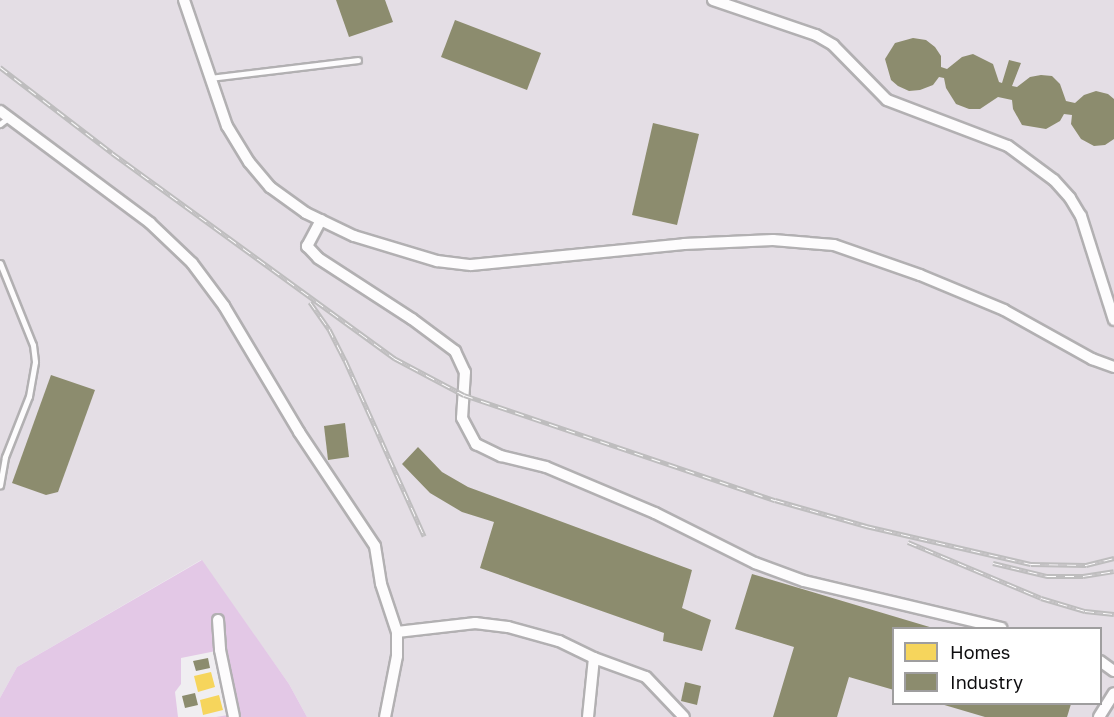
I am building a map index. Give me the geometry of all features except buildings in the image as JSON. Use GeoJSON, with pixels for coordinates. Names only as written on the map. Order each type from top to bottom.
{"type":"FeatureCollection","features":[{"type":"Feature","properties":{"kind":"street"},"geometry":{"type":"LineString","coordinates":[[184,0],[208,78],[227,126],[249,162],[270,187],[306,213],[354,236],[437,261],[471,265],[684,244],[773,240],[834,245],[920,275],[1004,310],[1048,332],[1076,351],[1114,367]]}},
{"type":"Feature","properties":{"kind":"street"},"geometry":{"type":"LineString","coordinates":[[713,0],[816,35],[841,52],[887,100],[1008,146],[1054,180],[1071,198],[1081,216],[1114,320]]}},
{"type":"Feature","properties":{"kind":"street"},"geometry":{"type":"LineString","coordinates":[[3,117],[150,223],[192,263],[224,306],[299,432],[375,546],[381,584],[397,632],[397,656],[385,717]]}},
{"type":"Feature","properties":{"kind":"street"},"geometry":{"type":"LineString","coordinates":[[321,220],[306,246],[318,258],[412,319],[455,351],[465,372],[462,418],[476,444],[501,456],[546,467],[655,513],[755,563],[804,581],[997,627]]}},
{"type":"Feature","properties":{"kind":"street"},"geometry":{"type":"LineString","coordinates":[[218,620],[224,668],[234,717]]}},
{"type":"Feature","properties":{"kind":"street"},"geometry":{"type":"LineString","coordinates":[[397,632],[458,624],[486,624],[559,641],[594,658],[646,677],[684,717]]}},
{"type":"Feature","properties":{"kind":"street"},"geometry":{"type":"LineString","coordinates":[[588,717],[594,658]]}},
{"type":"Feature","properties":{"kind":"street"},"geometry":{"type":"LineString","coordinates":[[1102,662],[1114,671]]}},
{"type":"Feature","properties":{"kind":"street"},"geometry":{"type":"LineString","coordinates":[[1099,717],[1114,693]]}},
{"type":"Feature","properties":{"kind":"lane"},"geometry":{"type":"LineString","coordinates":[[208,78],[358,60]]}},
{"type":"Feature","properties":{"kind":"lane"},"geometry":{"type":"LineString","coordinates":[[0,263],[33,345],[35,362],[29,396],[5,457],[0,486]]}},
{"type":"Feature","properties":{"kind":"shaded area"},"geometry":{"type":"Polygon","coordinates":[[[0,0],[1114,0],[1114,717],[307,717],[289,684],[201,560],[17,667],[0,698],[0,0]]]}},
{"type":"Feature","properties":{"kind":"shaded area"},"geometry":{"type":"Polygon","coordinates":[[[202,560],[289,684],[307,717],[216,717],[234,714],[221,650],[181,658],[181,684],[175,692],[178,717],[0,717],[0,698],[17,667],[202,560]]]}},
{"type":"Feature","properties":{"kind":"railway"},"geometry":{"type":"LineString","coordinates":[[0,67],[112,153],[394,358],[464,395],[775,500],[866,526],[1031,564],[1086,565],[1114,558]]}},
{"type":"Feature","properties":{"kind":"railway"},"geometry":{"type":"LineString","coordinates":[[310,302],[329,329],[345,360],[424,536]]}},
{"type":"Feature","properties":{"kind":"railway"},"geometry":{"type":"LineString","coordinates":[[908,542],[1041,598],[1085,611],[1114,614]]}},
{"type":"Feature","properties":{"kind":"railway"},"geometry":{"type":"LineString","coordinates":[[993,563],[1047,576],[1083,576],[1114,571]]}}]}
